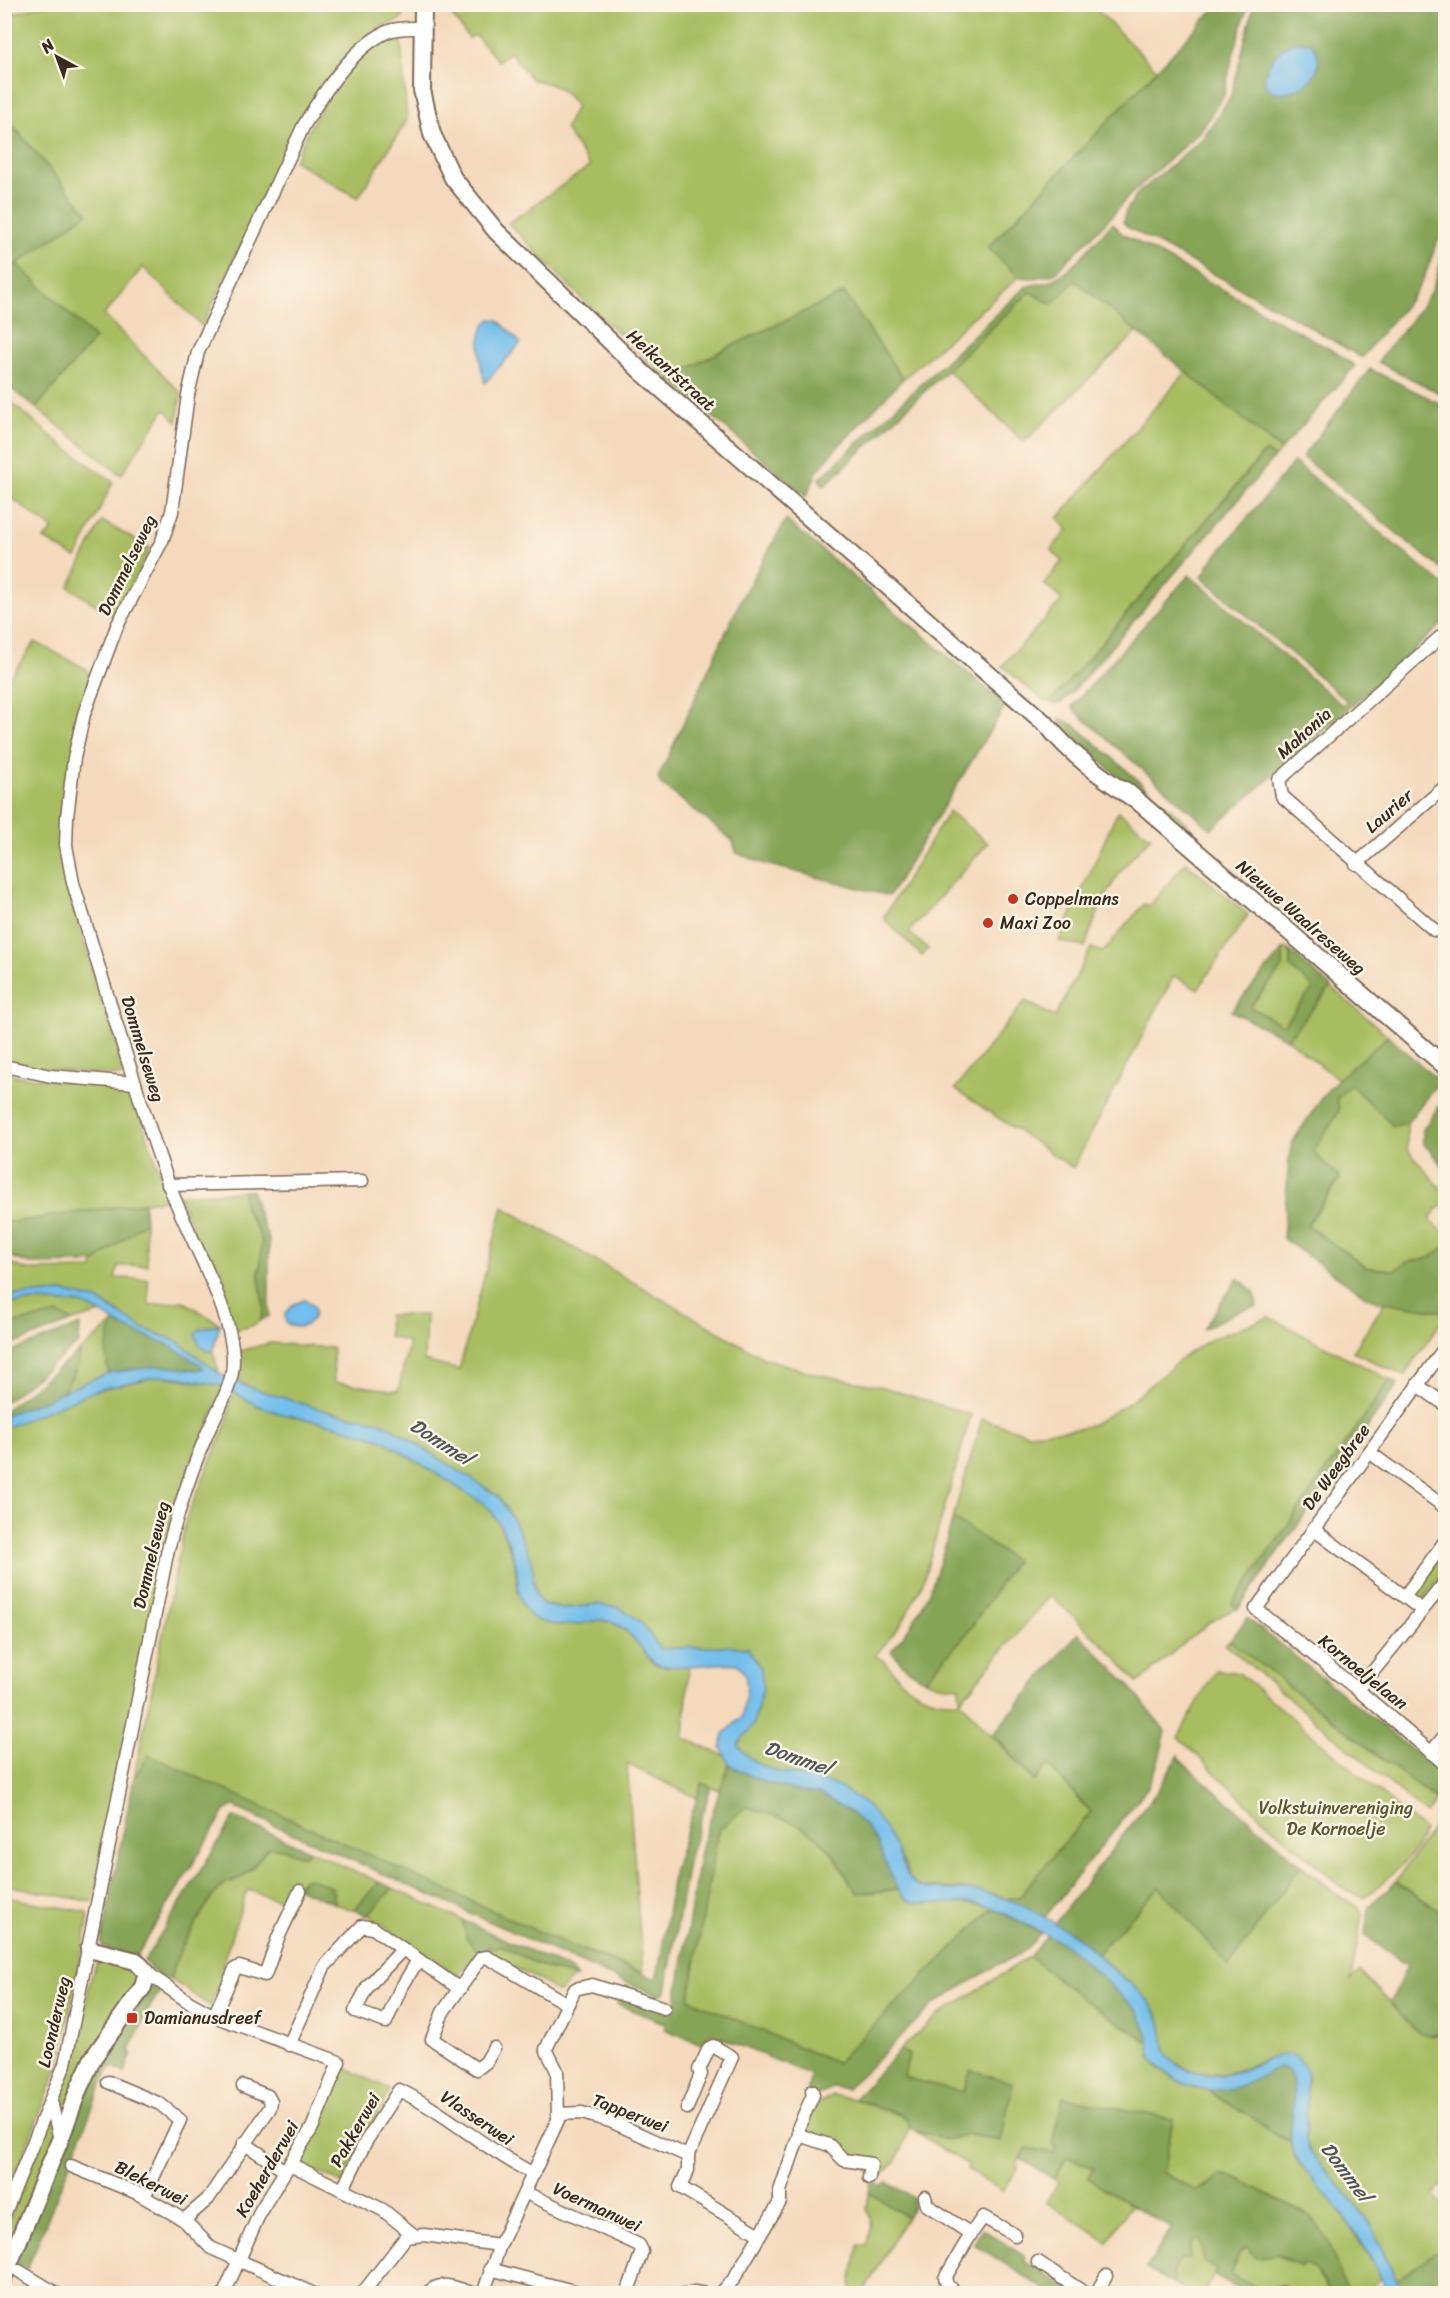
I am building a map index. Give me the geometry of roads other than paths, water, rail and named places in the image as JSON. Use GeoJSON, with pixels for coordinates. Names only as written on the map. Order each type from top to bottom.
{"type":"FeatureCollection","features":[{"type":"Feature","properties":{"kind":"street","name":"Heikantstraat"},"geometry":{"type":"LineString","coordinates":[[423,4],[422,90],[432,134],[453,178],[496,231],[643,373],[1012,694]]}},
{"type":"Feature","properties":{"kind":"street","name":"Dommelseweg"},"geometry":{"type":"LineString","coordinates":[[89,1949],[168,1549],[186,1488],[230,1383],[233,1359],[230,1337],[220,1304],[168,1185],[73,884],[66,845],[74,758],[84,714],[117,626],[162,541],[172,512],[188,395],[198,352],[303,127],[316,105],[341,72],[364,47],[392,30],[422,28]]}},
{"type":"Feature","properties":{"kind":"street","name":"Mahonia"},"geometry":{"type":"LineString","coordinates":[[1446,632],[1279,780],[1282,796],[1352,856],[1356,864],[1434,930],[1446,933]]}},
{"type":"Feature","properties":{"kind":"street","name":"Nieuwe Waalreseweg"},"geometry":{"type":"LineString","coordinates":[[1012,694],[1115,779],[1131,797],[1446,1067]]}},
{"type":"Feature","properties":{"kind":"street","name":"Laurier"},"geometry":{"type":"LineString","coordinates":[[1356,864],[1446,786]]}},
{"type":"Feature","properties":{"kind":"street"},"geometry":{"type":"LineString","coordinates":[[4,1066],[51,1076],[135,1083]]}},
{"type":"Feature","properties":{"kind":"street"},"geometry":{"type":"LineString","coordinates":[[168,1185],[362,1182]]}},
{"type":"Feature","properties":{"kind":"street","name":"De Weegbree"},"geometry":{"type":"LineString","coordinates":[[1256,1609],[1446,1346]]}},
{"type":"Feature","properties":{"kind":"street"},"geometry":{"type":"LineString","coordinates":[[1417,1385],[1446,1405]]}},
{"type":"Feature","properties":{"kind":"street"},"geometry":{"type":"LineString","coordinates":[[1369,1452],[1446,1508]]}},
{"type":"Feature","properties":{"kind":"street"},"geometry":{"type":"LineString","coordinates":[[1313,1529],[1422,1610]]}},
{"type":"Feature","properties":{"kind":"street"},"geometry":{"type":"LineString","coordinates":[[1405,1596],[1446,1540]]}},
{"type":"Feature","properties":{"kind":"street"},"geometry":{"type":"LineString","coordinates":[[1358,1690],[1446,1581]]}},
{"type":"Feature","properties":{"kind":"street","name":"Kornoeljelaan"},"geometry":{"type":"LineString","coordinates":[[1256,1609],[1446,1764]]}},
{"type":"Feature","properties":{"kind":"street"},"geometry":{"type":"LineString","coordinates":[[1431,1753],[1446,1734]]}},
{"type":"Feature","properties":{"kind":"street"},"geometry":{"type":"LineString","coordinates":[[214,2016],[235,1969],[239,1967],[265,1975],[278,1938],[300,1891]]}},
{"type":"Feature","properties":{"kind":"street"},"geometry":{"type":"LineString","coordinates":[[89,1949],[136,1961],[147,1973],[214,2016],[289,2045],[324,1967],[362,1926],[373,1928],[460,1989]]}},
{"type":"Feature","properties":{"kind":"street","name":"Loonderweg"},"geometry":{"type":"LineString","coordinates":[[4,2215],[65,2064],[89,1949]]}},
{"type":"Feature","properties":{"kind":"street"},"geometry":{"type":"LineString","coordinates":[[403,1949],[368,1986],[355,2011],[386,2022],[400,1990],[418,1960]]}},
{"type":"Feature","properties":{"kind":"street"},"geometry":{"type":"LineString","coordinates":[[494,2048],[486,2062],[477,2069],[432,2039],[443,2012],[481,1958],[487,1958],[567,2004]]}},
{"type":"Feature","properties":{"kind":"street"},"geometry":{"type":"LineString","coordinates":[[57,2294],[9,2269],[79,2088],[93,2058],[143,1988],[147,1973]]}},
{"type":"Feature","properties":{"kind":"street"},"geometry":{"type":"LineString","coordinates":[[483,2294],[500,2245],[558,2120],[557,2071],[546,2049],[574,1989],[592,1985],[664,2008]]}},
{"type":"Feature","properties":{"kind":"street","name":"Koeherderwei"},"geometry":{"type":"LineString","coordinates":[[224,2294],[261,2210],[312,2128],[339,2062],[297,2045],[289,2045]]}},
{"type":"Feature","properties":{"kind":"street"},"geometry":{"type":"LineString","coordinates":[[687,2108],[701,2074],[699,2070],[709,2048],[713,2046],[732,2057],[688,2156],[688,2170],[680,2187],[760,2235]]}},
{"type":"Feature","properties":{"kind":"street"},"geometry":{"type":"LineString","coordinates":[[108,2082],[160,2104],[180,2120],[144,2197]]}},
{"type":"Feature","properties":{"kind":"street"},"geometry":{"type":"LineString","coordinates":[[184,2220],[208,2199],[270,2108],[271,2102],[268,2096],[243,2086]]}},
{"type":"Feature","properties":{"kind":"street","name":"Vlasserwei"},"geometry":{"type":"LineString","coordinates":[[399,2090],[440,2114],[511,2163],[534,2174]]}},
{"type":"Feature","properties":{"kind":"street","name":"Pakkerwei"},"geometry":{"type":"LineString","coordinates":[[343,2189],[365,2144],[399,2090]]}},
{"type":"Feature","properties":{"kind":"street"},"geometry":{"type":"LineString","coordinates":[[720,2294],[733,2280],[780,2202],[780,2192],[799,2134],[799,2126],[813,2096],[812,2091]]}},
{"type":"Feature","properties":{"kind":"street"},"geometry":{"type":"LineString","coordinates":[[51,2102],[60,2140]]}},
{"type":"Feature","properties":{"kind":"street","name":"Tapperwei"},"geometry":{"type":"LineString","coordinates":[[558,2114],[582,2113],[610,2121],[688,2156]]}},
{"type":"Feature","properties":{"kind":"street"},"geometry":{"type":"LineString","coordinates":[[799,2134],[829,2145],[844,2160],[871,2164],[868,2178]]}},
{"type":"Feature","properties":{"kind":"street"},"geometry":{"type":"LineString","coordinates":[[244,2143],[288,2168],[343,2189],[383,2210],[415,2236]]}},
{"type":"Feature","properties":{"kind":"street","name":"Blekerwei"},"geometry":{"type":"LineString","coordinates":[[71,2166],[144,2197],[184,2220],[211,2248],[314,2294]]}},
{"type":"Feature","properties":{"kind":"street","name":"Voermanwei"},"geometry":{"type":"LineString","coordinates":[[526,2193],[639,2245],[642,2251],[627,2294]]}},
{"type":"Feature","properties":{"kind":"street"},"geometry":{"type":"LineString","coordinates":[[925,2197],[927,2205],[971,2234]]}},
{"type":"Feature","properties":{"kind":"street"},"geometry":{"type":"LineString","coordinates":[[958,2294],[947,2285],[945,2278],[983,2217],[1015,2235]]}},
{"type":"Feature","properties":{"kind":"street"},"geometry":{"type":"LineString","coordinates":[[362,2294],[406,2237],[424,2235],[500,2245]]}},
{"type":"Feature","properties":{"kind":"street"},"geometry":{"type":"LineString","coordinates":[[1038,2262],[1086,2294]]}},
{"type":"Feature","properties":{"kind":"street"},"geometry":{"type":"LineString","coordinates":[[490,2269],[585,2294]]}},
{"type":"Feature","properties":{"kind":"street"},"geometry":{"type":"LineString","coordinates":[[1096,2294],[1106,2276]]}},
{"type":"Feature","properties":{"kind":"street"},"geometry":{"type":"LineString","coordinates":[[427,2294],[433,2286],[440,2285],[475,2294]]}},
{"type":"Feature","properties":{"kind":"street"},"geometry":{"type":"LineString","coordinates":[[684,2294],[694,2292],[706,2294]]}},
{"type":"Feature","properties":{"kind":"water"},"geometry":{"type":"Polygon","coordinates":[[[1293,42],[1311,43],[1318,58],[1316,71],[1297,89],[1284,92],[1273,91],[1266,85],[1266,73],[1270,63],[1276,54],[1293,42]]]}},
{"type":"Feature","properties":{"kind":"water"},"geometry":{"type":"Polygon","coordinates":[[[491,319],[498,320],[521,343],[485,383],[481,367],[480,340],[486,324],[491,319]]]}},
{"type":"Feature","properties":{"kind":"water"},"geometry":{"type":"Polygon","coordinates":[[[64,1292],[100,1301],[142,1328],[177,1341],[219,1373],[246,1386],[329,1412],[375,1420],[389,1426],[498,1496],[527,1549],[532,1565],[535,1591],[543,1605],[563,1609],[598,1604],[618,1607],[640,1621],[660,1649],[724,1646],[747,1648],[761,1668],[763,1688],[753,1725],[738,1746],[747,1755],[756,1762],[777,1771],[828,1783],[859,1800],[873,1812],[881,1823],[895,1846],[904,1868],[916,1885],[976,1891],[1008,1899],[1032,1910],[1081,1940],[1148,2000],[1161,2021],[1167,2054],[1176,2064],[1197,2073],[1214,2075],[1239,2071],[1282,2055],[1296,2057],[1307,2072],[1306,2140],[1309,2150],[1354,2203],[1371,2227],[1403,2293],[1388,2293],[1356,2233],[1295,2156],[1291,2140],[1294,2089],[1292,2078],[1287,2070],[1279,2067],[1247,2083],[1224,2090],[1190,2086],[1169,2075],[1152,2059],[1146,2029],[1138,2011],[1067,1945],[996,1909],[974,1903],[914,1903],[908,1900],[895,1884],[877,1842],[864,1824],[849,1811],[819,1794],[764,1782],[729,1764],[721,1747],[724,1734],[742,1717],[747,1688],[745,1674],[738,1664],[664,1666],[653,1662],[633,1637],[609,1621],[598,1620],[559,1625],[531,1617],[521,1601],[512,1551],[491,1511],[484,1504],[383,1440],[335,1425],[282,1414],[256,1405],[223,1386],[161,1376],[97,1390],[5,1428],[5,1415],[109,1373],[160,1366],[196,1370],[204,1368],[167,1344],[125,1328],[82,1304],[38,1301],[5,1304],[5,1296],[64,1292]]]}},
{"type":"Feature","properties":{"kind":"water"},"geometry":{"type":"Polygon","coordinates":[[[305,1300],[314,1309],[312,1320],[301,1326],[286,1323],[285,1314],[294,1304],[305,1300]]]}},
{"type":"Feature","properties":{"kind":"water"},"geometry":{"type":"Polygon","coordinates":[[[220,1324],[213,1351],[207,1351],[200,1346],[195,1334],[201,1329],[220,1324]]]}},
{"type":"Feature","properties":{"kind":"place","name":"Coppelmans"},"geometry":{"type":"Point","coordinates":[1013,899]}},
{"type":"Feature","properties":{"kind":"place","name":"Maxi Zoo"},"geometry":{"type":"Point","coordinates":[988,923]}},
{"type":"Feature","properties":{"kind":"place","name":"Damianusdreef"},"geometry":{"type":"Point","coordinates":[132,2018]}},
{"type":"Feature","properties":{"kind":"water label","name":"Dommel"},"geometry":{"type":"Point","coordinates":[441,1442]}},
{"type":"Feature","properties":{"kind":"water label","name":"Dommel"},"geometry":{"type":"Point","coordinates":[798,1758]}},
{"type":"Feature","properties":{"kind":"water label","name":"Dommel"},"geometry":{"type":"Point","coordinates":[1346,2172]}},
{"type":"Feature","properties":{"kind":"park label","name":"Volkstuinvereniging De Kornoelje"},"geometry":{"type":"Point","coordinates":[1336,1818]}}]}
